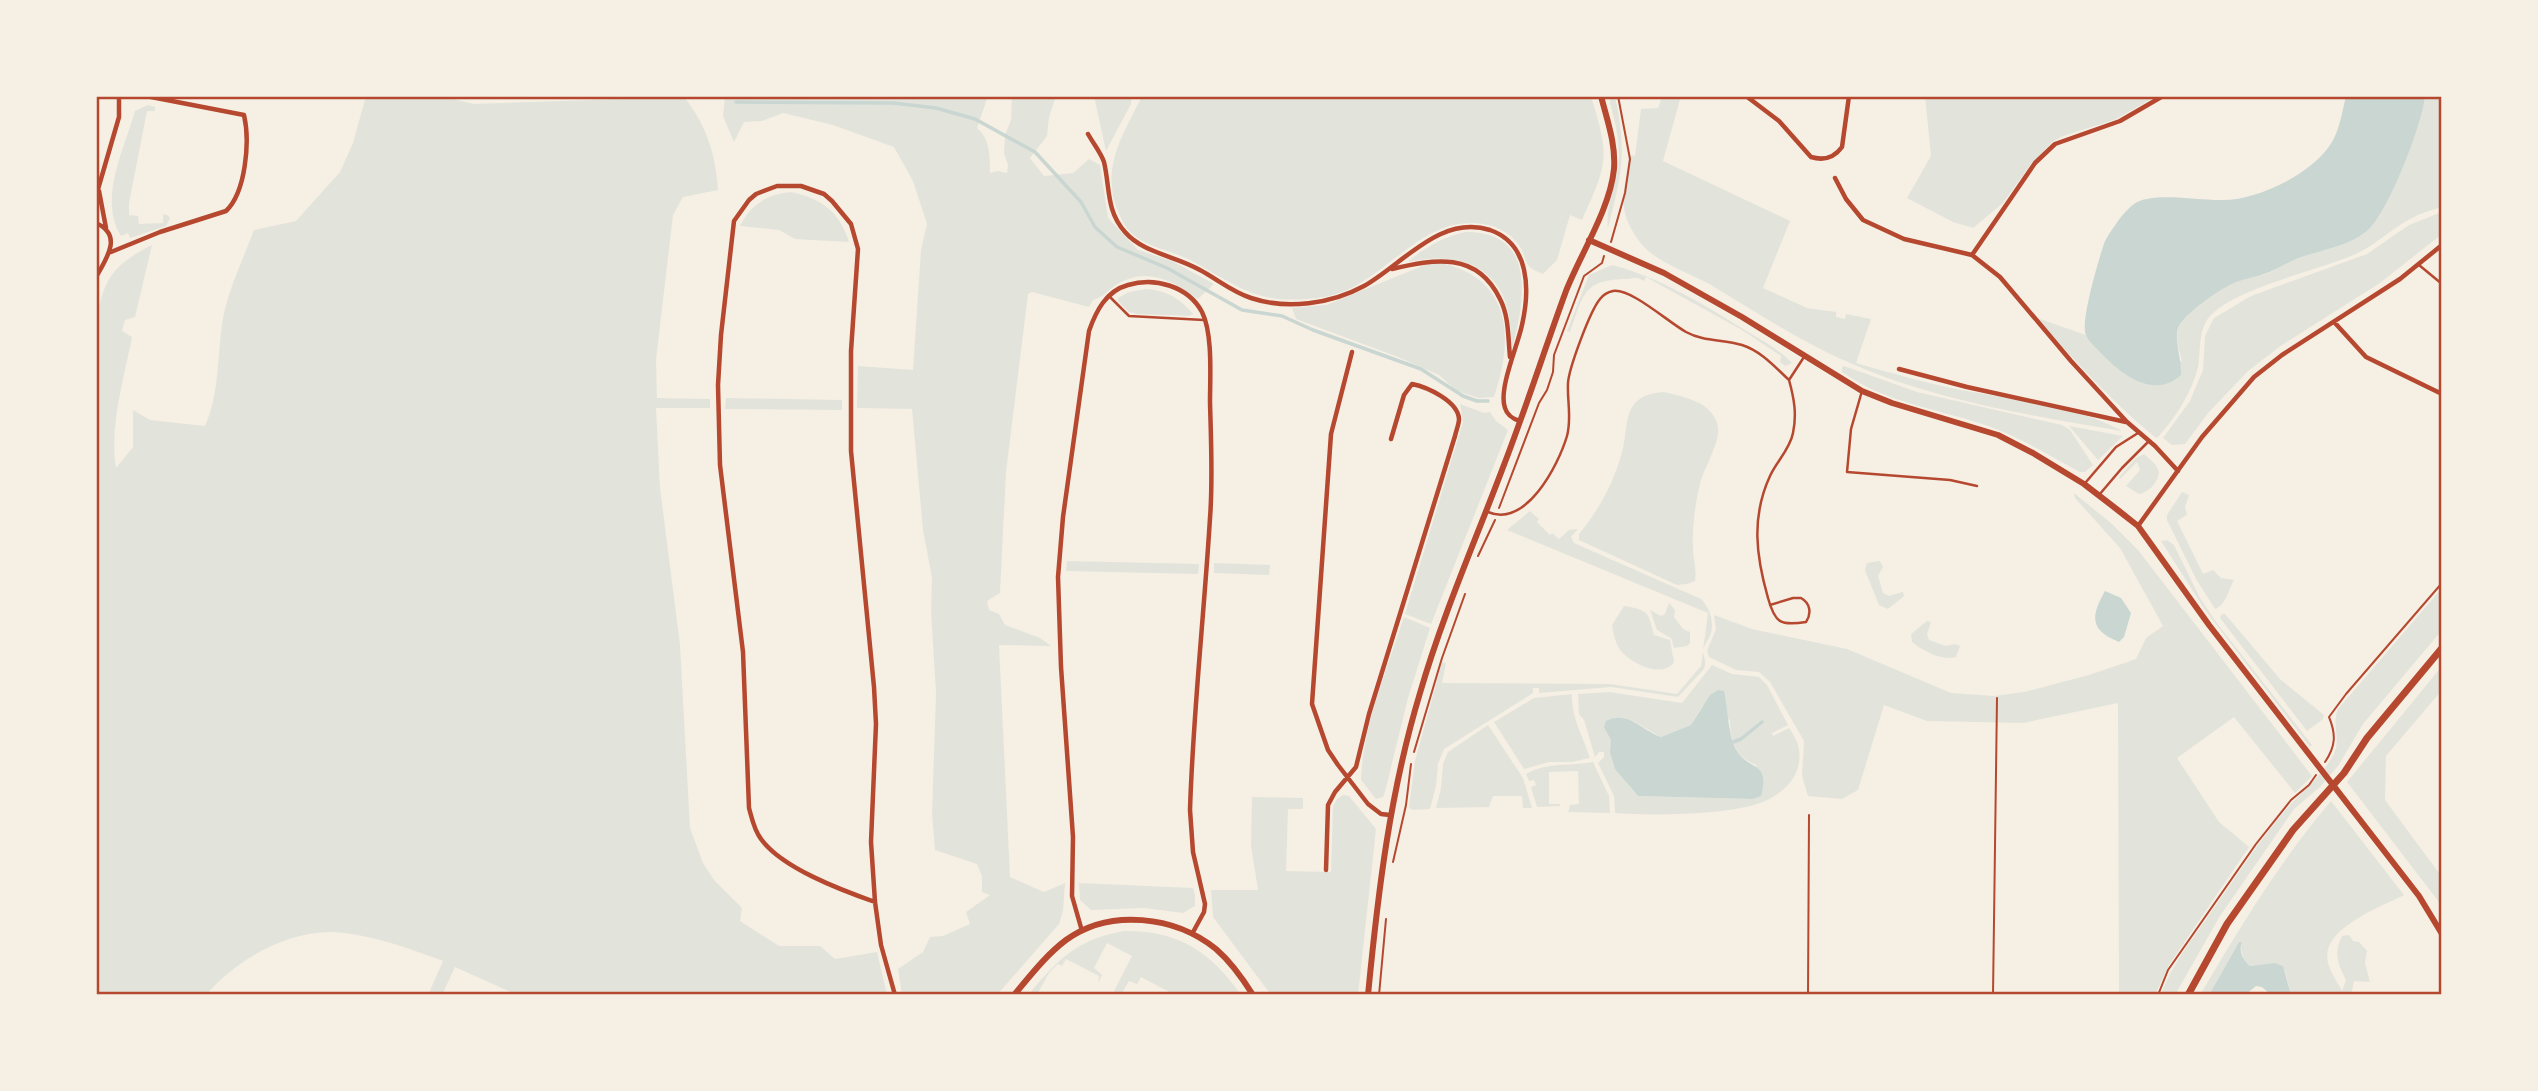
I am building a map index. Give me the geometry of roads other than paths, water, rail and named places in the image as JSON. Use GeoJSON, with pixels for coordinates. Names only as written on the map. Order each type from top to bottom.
{"type":"FeatureCollection","features":[{"type":"Feature","properties":{"kind":"main road"},"geometry":{"type":"LineString","coordinates":[[2188,995],[2227,923],[2293,830],[2344,773],[2367,738],[2442,648]]}},
{"type":"Feature","properties":{"kind":"street"},"geometry":{"type":"LineString","coordinates":[[96,276],[111,251],[110,235],[106,229],[98,194],[119,117],[119,97],[128,96]]}},
{"type":"Feature","properties":{"kind":"street"},"geometry":{"type":"LineString","coordinates":[[111,251],[226,211],[234,204],[240,190],[247,130],[244,115],[146,96]]}},
{"type":"Feature","properties":{"kind":"street"},"geometry":{"type":"LineString","coordinates":[[1368,995],[1375,916],[1390,816],[1420,693],[1456,588],[1521,421],[1573,273],[1611,184],[1614,171],[1613,144],[1601,96]]}},
{"type":"Feature","properties":{"kind":"street"},"geometry":{"type":"LineString","coordinates":[[1746,96],[1779,121],[1811,157],[1819,160],[1829,158],[1842,147],[1849,96]]}},
{"type":"Feature","properties":{"kind":"street"},"geometry":{"type":"LineString","coordinates":[[1972,256],[2035,163],[2055,144],[2120,121],[2163,96]]}},
{"type":"Feature","properties":{"kind":"street"},"geometry":{"type":"LineString","coordinates":[[1088,134],[1104,160],[1109,202],[1124,231],[1137,243],[1178,259],[1251,299],[1293,304],[1331,300],[1362,287],[1434,237],[1457,229],[1488,230],[1510,242],[1525,268],[1526,291],[1522,325],[1511,361],[1504,407],[1513,419],[1521,421]]}},
{"type":"Feature","properties":{"kind":"street"},"geometry":{"type":"LineString","coordinates":[[1835,178],[1856,212],[1876,228],[1904,239],[1972,256],[2000,277],[2071,361],[2127,422],[2178,471]]}},
{"type":"Feature","properties":{"kind":"street"},"geometry":{"type":"LineString","coordinates":[[875,902],[778,857],[760,838],[749,808],[745,684],[720,465],[718,385],[734,221],[756,194],[777,186],[801,186],[824,194],[851,225],[858,249],[849,404],[854,496],[876,724],[871,842],[875,902],[881,945],[895,995]]}},
{"type":"Feature","properties":{"kind":"street"},"geometry":{"type":"LineString","coordinates":[[96,223],[106,229]]}},
{"type":"Feature","properties":{"kind":"street"},"geometry":{"type":"LineString","coordinates":[[1589,240],[1664,273],[1863,391],[1892,403],[1998,435],[2033,453],[2084,484],[2138,526],[2209,625],[2423,902],[2442,933]]}},
{"type":"Feature","properties":{"kind":"street"},"geometry":{"type":"LineString","coordinates":[[2138,526],[2226,406],[2254,377],[2282,355],[2335,323],[2419,265],[2442,245]]}},
{"type":"Feature","properties":{"kind":"street"},"geometry":{"type":"LineString","coordinates":[[96,267],[106,260]]}},
{"type":"Feature","properties":{"kind":"street"},"geometry":{"type":"LineString","coordinates":[[1391,269],[1428,260],[1465,265],[1478,273],[1490,283],[1501,300],[1506,317],[1511,361]]}},
{"type":"Feature","properties":{"kind":"street"},"geometry":{"type":"LineString","coordinates":[[1082,931],[1072,896],[1074,848],[1061,667],[1058,578],[1063,517],[1089,331],[1098,306],[1123,286],[1160,283],[1185,294],[1195,302],[1205,320],[1210,374],[1210,518],[1190,813],[1193,852],[1205,904],[1204,912],[1192,933]]}},
{"type":"Feature","properties":{"kind":"street"},"geometry":{"type":"LineString","coordinates":[[2335,323],[2367,357],[2442,394]]}},
{"type":"Feature","properties":{"kind":"street"},"geometry":{"type":"LineString","coordinates":[[1352,352],[1331,434],[1312,693],[1314,716],[1328,750],[1368,804],[1381,814],[1390,816]]}},
{"type":"Feature","properties":{"kind":"street"},"geometry":{"type":"LineString","coordinates":[[1899,369],[1967,387],[2127,422]]}},
{"type":"Feature","properties":{"kind":"street"},"geometry":{"type":"LineString","coordinates":[[1326,870],[1328,805],[1356,767],[1369,714],[1455,436],[1459,418],[1455,407],[1425,387],[1412,384],[1404,395],[1391,439]]}},
{"type":"Feature","properties":{"kind":"street"},"geometry":{"type":"LineString","coordinates":[[1014,995],[1052,952],[1082,931],[1111,922],[1147,920],[1192,933],[1224,957],[1253,995]]}},
{"type":"Feature","properties":{"kind":"lane"},"geometry":{"type":"LineString","coordinates":[[191,96],[191,106]]}},
{"type":"Feature","properties":{"kind":"lane"},"geometry":{"type":"LineString","coordinates":[[2419,265],[2442,284]]}},
{"type":"Feature","properties":{"kind":"lane"},"geometry":{"type":"LineString","coordinates":[[1487,511],[1504,516],[1521,508],[1540,490],[1567,435],[1570,412],[1568,382],[1594,307],[1602,296],[1615,291],[1630,293],[1665,320],[1690,334],[1706,340],[1742,345],[1764,356],[1788,380],[1795,407],[1793,436],[1765,487],[1756,527],[1758,561],[1770,606],[1773,614],[1784,623],[1806,622],[1810,615],[1808,605],[1801,598],[1770,606]]}},
{"type":"Feature","properties":{"kind":"lane"},"geometry":{"type":"LineString","coordinates":[[1109,296],[1129,316],[1205,320]]}},
{"type":"Feature","properties":{"kind":"lane"},"geometry":{"type":"LineString","coordinates":[[1788,380],[1804,357]]}},
{"type":"Feature","properties":{"kind":"lane"},"geometry":{"type":"LineString","coordinates":[[1863,391],[1851,429],[1847,472],[1950,480],[1977,485]]}},
{"type":"Feature","properties":{"kind":"lane"},"geometry":{"type":"LineString","coordinates":[[2084,484],[2116,447],[2138,433]]}},
{"type":"Feature","properties":{"kind":"lane"},"geometry":{"type":"LineString","coordinates":[[2099,495],[2149,441]]}},
{"type":"Feature","properties":{"kind":"waterway"},"geometry":{"type":"LineString","coordinates":[[736,102],[893,103],[936,108],[975,119],[1035,152],[1081,202],[1095,227],[1117,247],[1167,268],[1242,310],[1282,316],[1421,369],[1463,396],[1477,401],[1488,401]]}},
{"type":"Feature","properties":{"kind":"waterway"},"geometry":{"type":"LineString","coordinates":[[1733,742],[1762,722]]}}]}
